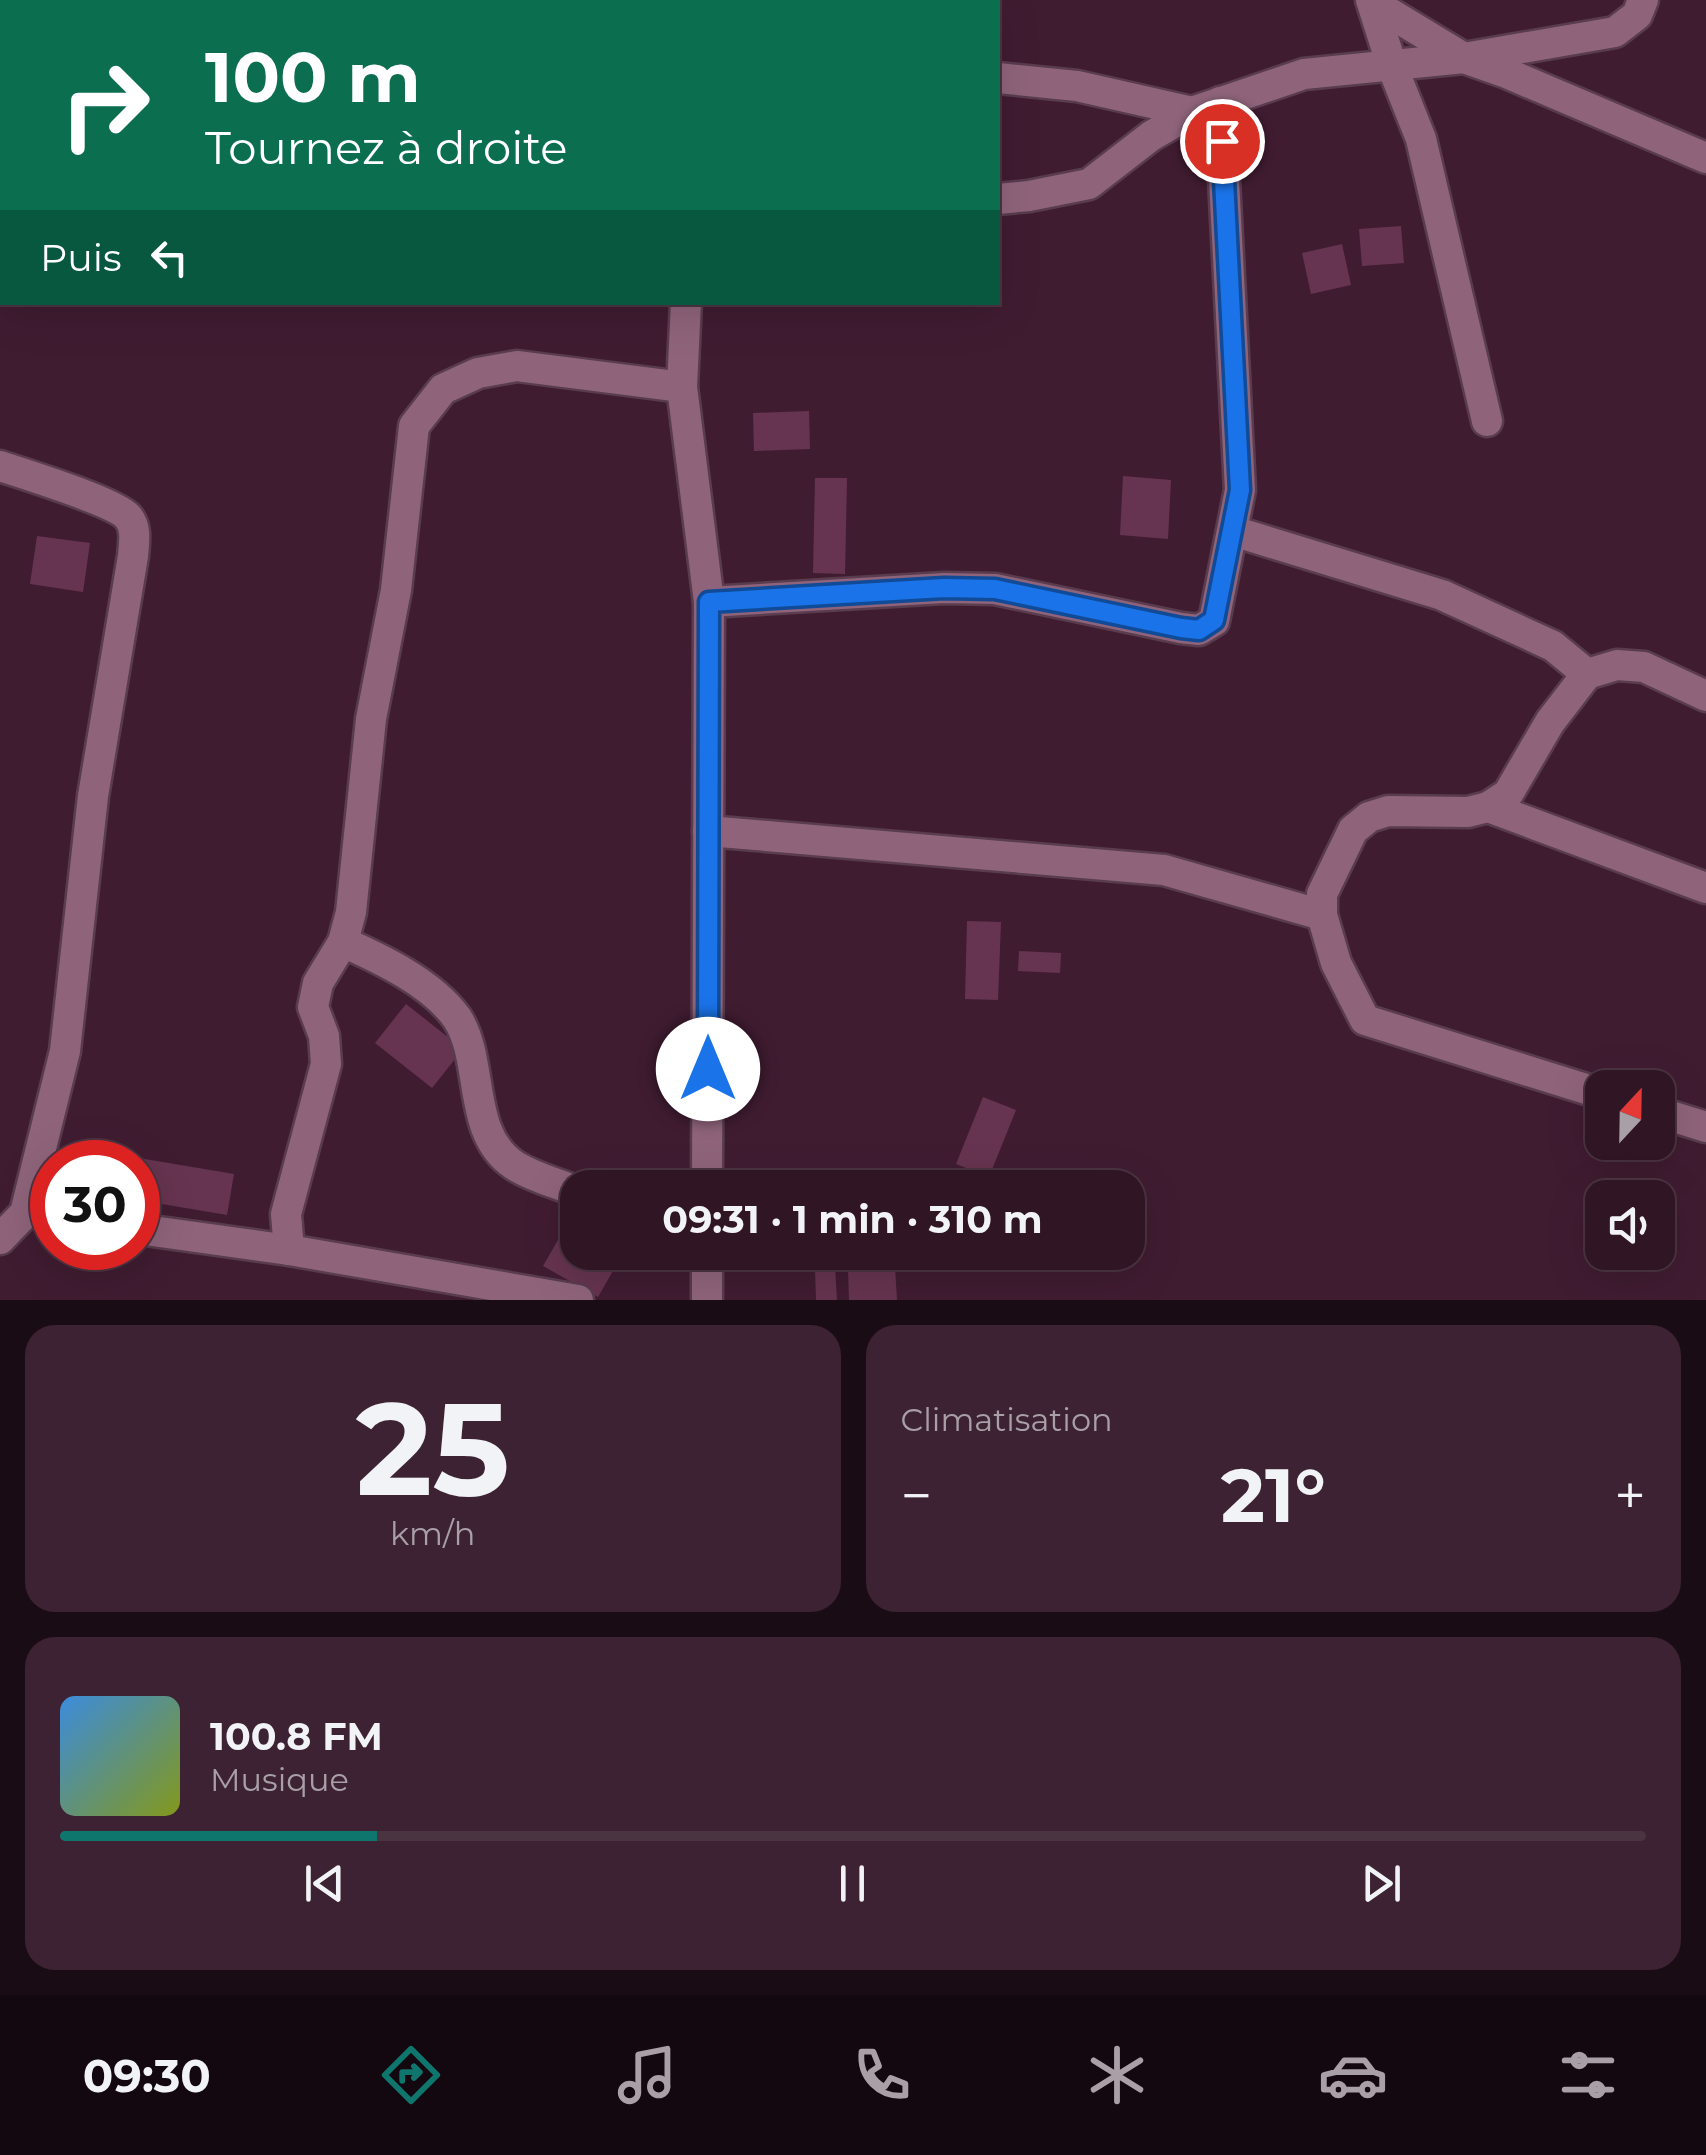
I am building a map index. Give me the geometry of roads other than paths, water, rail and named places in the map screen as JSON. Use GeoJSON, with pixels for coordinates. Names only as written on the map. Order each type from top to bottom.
{"type":"FeatureCollection","features":[{"type":"Feature","properties":{"kind":"street"},"geometry":{"type":"LineString","coordinates":[[1000,199],[1089,184],[1150,136],[1206,107],[1304,74],[1464,58],[1615,32],[1636,15],[1643,0]]}},
{"type":"Feature","properties":{"kind":"street"},"geometry":{"type":"LineString","coordinates":[[1372,1],[1464,58],[1706,158]]}},
{"type":"Feature","properties":{"kind":"street"},"geometry":{"type":"LineString","coordinates":[[1372,1],[1421,139],[1487,421]]}},
{"type":"Feature","properties":{"kind":"street"},"geometry":{"type":"LineString","coordinates":[[1000,78],[1206,107]]}},
{"type":"Feature","properties":{"kind":"street"},"geometry":{"type":"LineString","coordinates":[[709,602],[944,588],[995,589],[1181,628],[1199,630],[1214,620],[1240,490],[1206,107]]}},
{"type":"Feature","properties":{"kind":"street"},"geometry":{"type":"LineString","coordinates":[[686,305],[682,387],[709,602],[707,1170]]}},
{"type":"Feature","properties":{"kind":"street"},"geometry":{"type":"LineString","coordinates":[[289,1250],[286,1214],[326,1064],[324,1036],[312,1007],[318,983],[343,942],[351,912],[371,719],[396,590],[414,426],[443,389],[478,373],[517,366],[682,387]]}},
{"type":"Feature","properties":{"kind":"street"},"geometry":{"type":"LineString","coordinates":[[0,466],[124,512],[134,532],[93,796],[50,1140]]}},
{"type":"Feature","properties":{"kind":"street"},"geometry":{"type":"LineString","coordinates":[[1233,531],[1442,595],[1554,646],[1587,674]]}},
{"type":"Feature","properties":{"kind":"street"},"geometry":{"type":"LineString","coordinates":[[1585,1089],[1365,1020],[1336,963],[1322,916],[1322,894],[1353,830],[1369,817],[1388,811],[1468,812],[1488,808],[1508,794],[1550,722],[1587,674],[1617,665],[1644,667],[1706,696]]}},
{"type":"Feature","properties":{"kind":"street"},"geometry":{"type":"LineString","coordinates":[[1488,808],[1706,888]]}},
{"type":"Feature","properties":{"kind":"street"},"geometry":{"type":"LineString","coordinates":[[708,831],[1164,870],[1322,916]]}},
{"type":"Feature","properties":{"kind":"street"},"geometry":{"type":"LineString","coordinates":[[343,942],[388,962],[437,997],[456,1018],[469,1046],[484,1124],[497,1146],[512,1164],[560,1184]]}},
{"type":"Feature","properties":{"kind":"street"},"geometry":{"type":"LineString","coordinates":[[1675,1117],[1706,1127]]}},
{"type":"Feature","properties":{"kind":"street"},"geometry":{"type":"LineString","coordinates":[[0,1239],[30,1221]]}},
{"type":"Feature","properties":{"kind":"street"},"geometry":{"type":"LineString","coordinates":[[160,1232],[578,1300]]}},
{"type":"Feature","properties":{"kind":"street"},"geometry":{"type":"LineString","coordinates":[[707,1270],[707,1300]]}}]}
